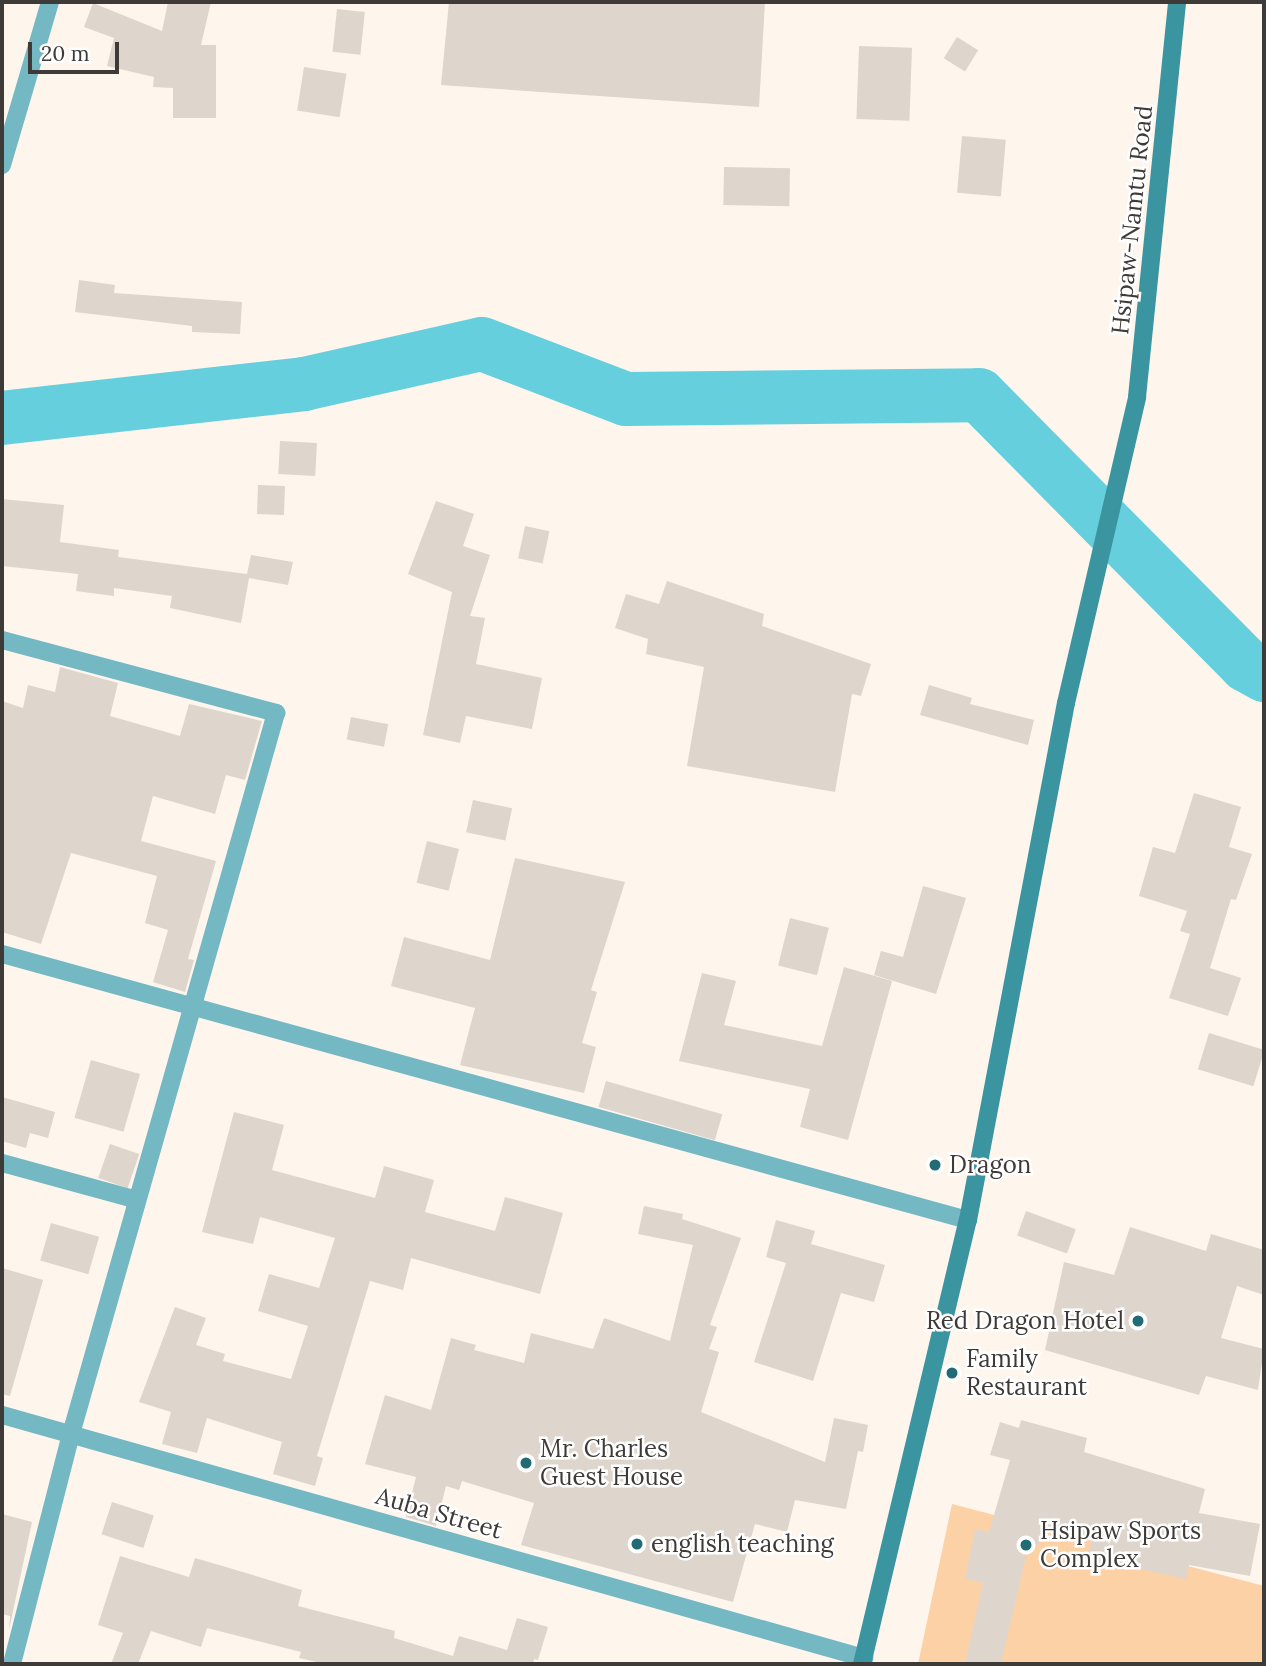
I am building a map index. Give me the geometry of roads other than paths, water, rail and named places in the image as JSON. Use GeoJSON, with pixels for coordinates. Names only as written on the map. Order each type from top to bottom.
{"type":"FeatureCollection","features":[{"type":"Feature","properties":{"kind":"main road","name":"Hsipaw-Namtu Road"},"geometry":{"type":"LineString","coordinates":[[863,1661],[968,1220],[1066,702],[1124,440],[1137,397],[1147,320],[1177,2]]}},
{"type":"Feature","properties":{"kind":"street"},"geometry":{"type":"LineString","coordinates":[[2,165],[50,2]]}},
{"type":"Feature","properties":{"kind":"street"},"geometry":{"type":"LineString","coordinates":[[2,640],[276,713],[71,1434],[12,1664]]}},
{"type":"Feature","properties":{"kind":"street"},"geometry":{"type":"LineString","coordinates":[[2,954],[968,1220]]}},
{"type":"Feature","properties":{"kind":"street"},"geometry":{"type":"LineString","coordinates":[[2,1163],[138,1200]]}},
{"type":"Feature","properties":{"kind":"street","name":"Auba Street"},"geometry":{"type":"LineString","coordinates":[[2,1415],[863,1661]]}},
{"type":"Feature","properties":{"kind":"waterway"},"geometry":{"type":"LineString","coordinates":[[2,418],[304,384],[482,344],[626,399],[979,395],[1246,665],[1264,675]]}},
{"type":"Feature","properties":{"kind":"place","name":"Dragon"},"geometry":{"type":"Point","coordinates":[935,1165]}},
{"type":"Feature","properties":{"kind":"place","name":"Red Dragon Hotel"},"geometry":{"type":"Point","coordinates":[1138,1321]}},
{"type":"Feature","properties":{"kind":"place","name":"Family Restaurant"},"geometry":{"type":"Point","coordinates":[952,1373]}},
{"type":"Feature","properties":{"kind":"place","name":"Mr. Charles Guest House"},"geometry":{"type":"Point","coordinates":[526,1463]}},
{"type":"Feature","properties":{"kind":"place","name":"english teaching"},"geometry":{"type":"Point","coordinates":[637,1544]}},
{"type":"Feature","properties":{"kind":"place","name":"Hsipaw Sports Complex"},"geometry":{"type":"Point","coordinates":[1026,1545]}}]}
